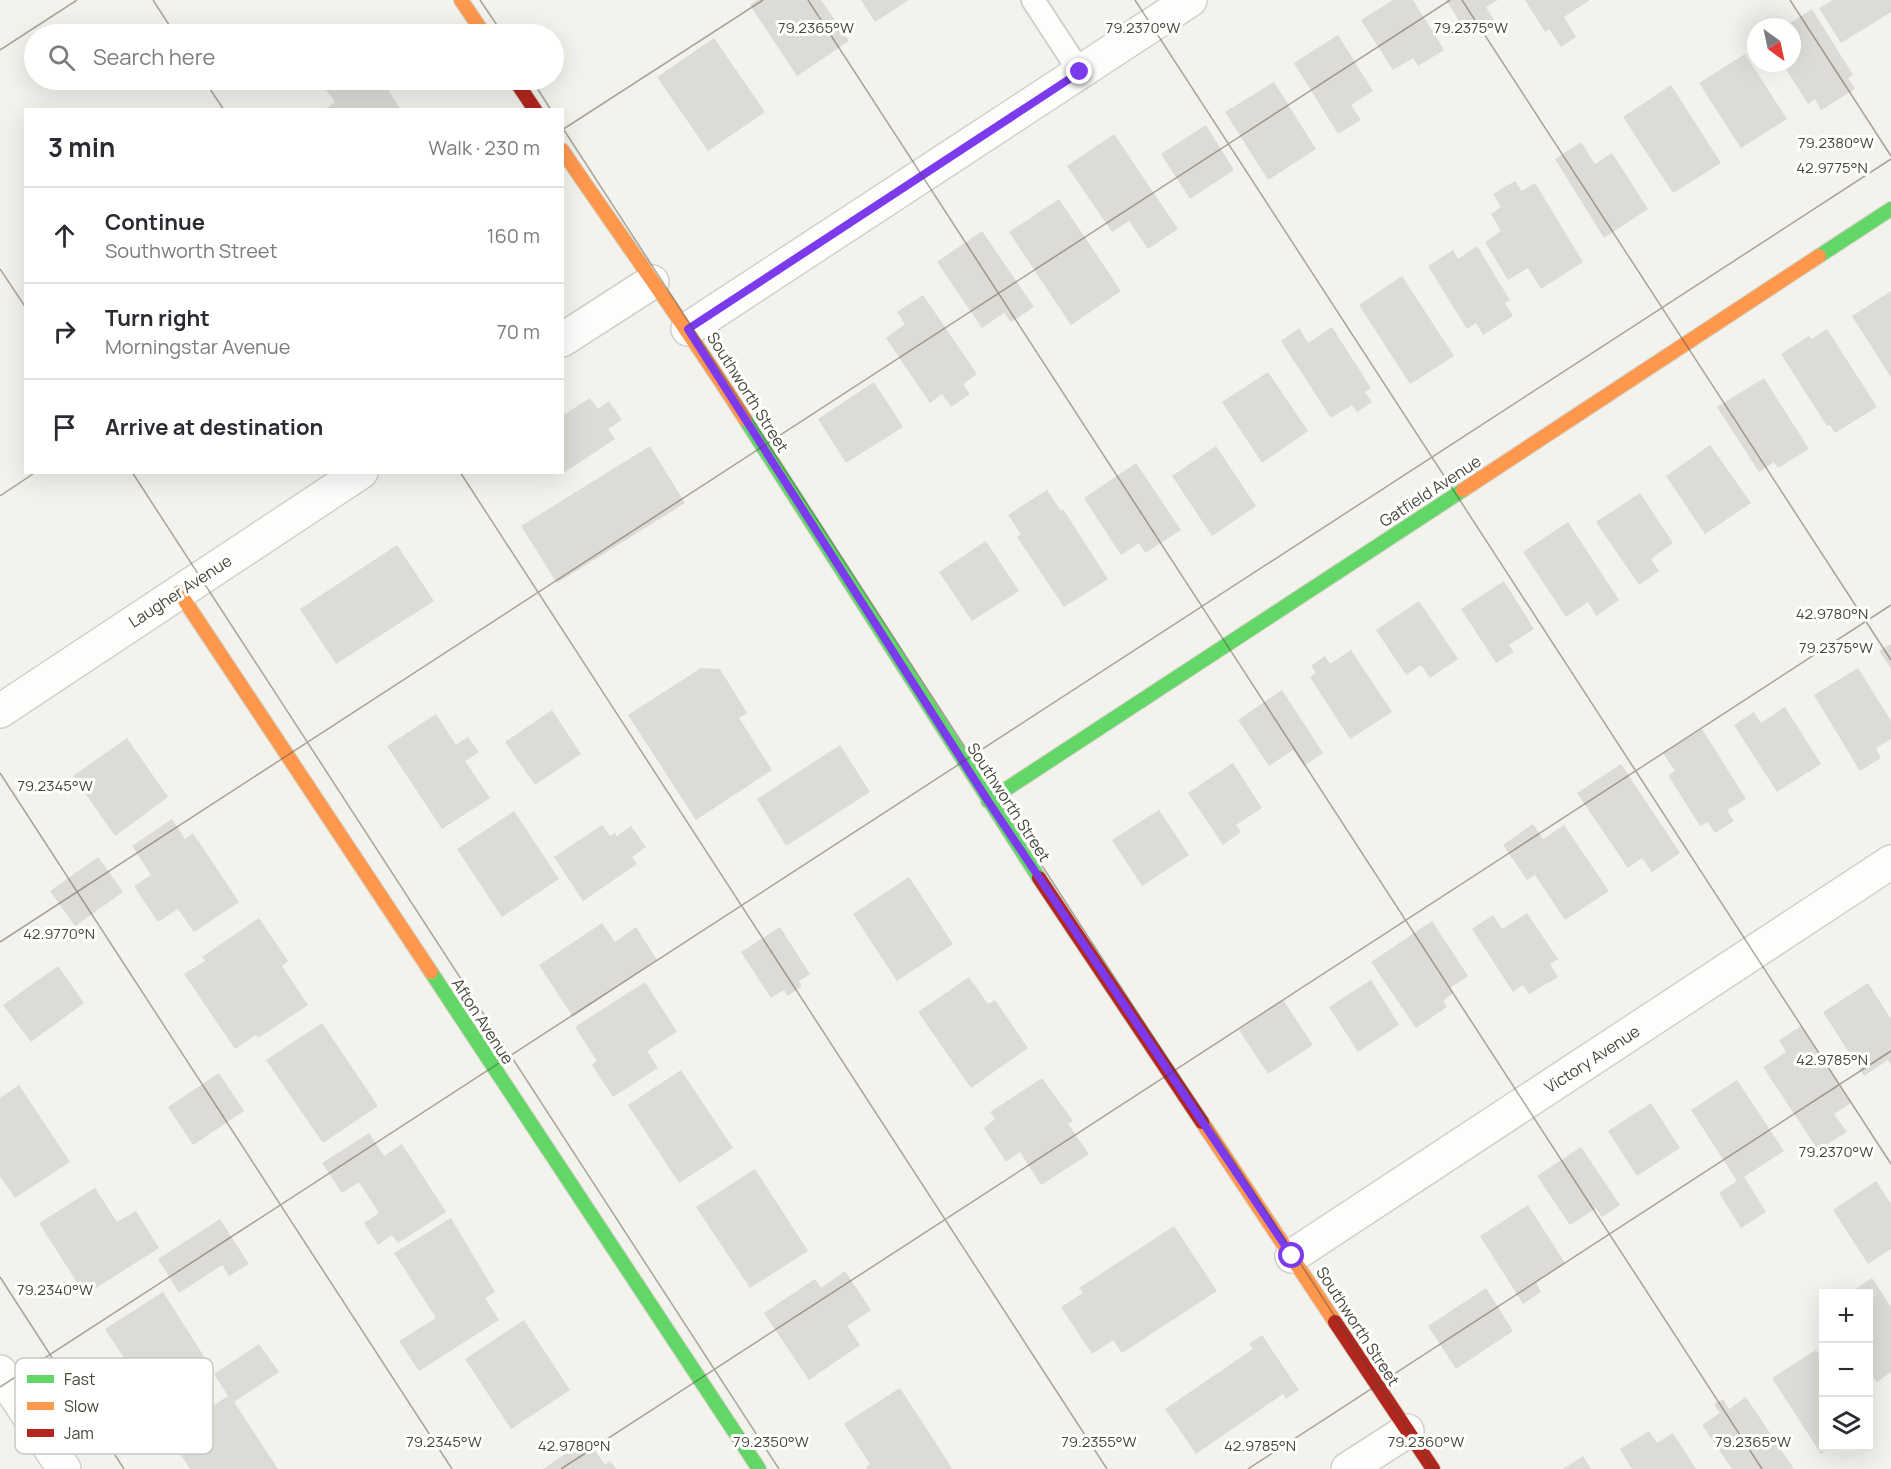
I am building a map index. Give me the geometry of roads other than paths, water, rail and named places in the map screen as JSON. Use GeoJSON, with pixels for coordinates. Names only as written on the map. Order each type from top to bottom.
{"type":"FeatureCollection","features":[{"type":"Feature","properties":{"kind":"street"},"geometry":{"type":"LineString","coordinates":[[461,0],[477,24]]}},
{"type":"Feature","properties":{"kind":"street"},"geometry":{"type":"LineString","coordinates":[[688,329],[1190,0]]}},
{"type":"Feature","properties":{"kind":"street"},"geometry":{"type":"LineString","coordinates":[[522,90],[534,108]]}},
{"type":"Feature","properties":{"kind":"street","name":"Southworth Street"},"geometry":{"type":"LineString","coordinates":[[564,153],[652,282],[688,329],[988,801],[1433,1469]]}},
{"type":"Feature","properties":{"kind":"street","name":"Gatfield Avenue"},"geometry":{"type":"LineString","coordinates":[[988,801],[1891,209]]}},
{"type":"Feature","properties":{"kind":"street"},"geometry":{"type":"LineString","coordinates":[[564,339],[652,282]]}},
{"type":"Feature","properties":{"kind":"street","name":"Laugher Avenue"},"geometry":{"type":"LineString","coordinates":[[0,711],[358,474]]}},
{"type":"Feature","properties":{"kind":"street","name":"Afton Avenue"},"geometry":{"type":"LineString","coordinates":[[179,592],[759,1469]]}},
{"type":"Feature","properties":{"kind":"street","name":"Victory Avenue"},"geometry":{"type":"LineString","coordinates":[[1292,1256],[1891,862]]}},
{"type":"Feature","properties":{"kind":"street"},"geometry":{"type":"LineString","coordinates":[[0,1372],[15,1395]]}},
{"type":"Feature","properties":{"kind":"street"},"geometry":{"type":"LineString","coordinates":[[1348,1469],[1407,1431]]}},
{"type":"Feature","properties":{"kind":"street"},"geometry":{"type":"LineString","coordinates":[[54,1454],[64,1469]]}},
{"type":"Feature","properties":{"kind":"lane"},"geometry":{"type":"LineString","coordinates":[[1033,0],[1080,72]]}}]}
